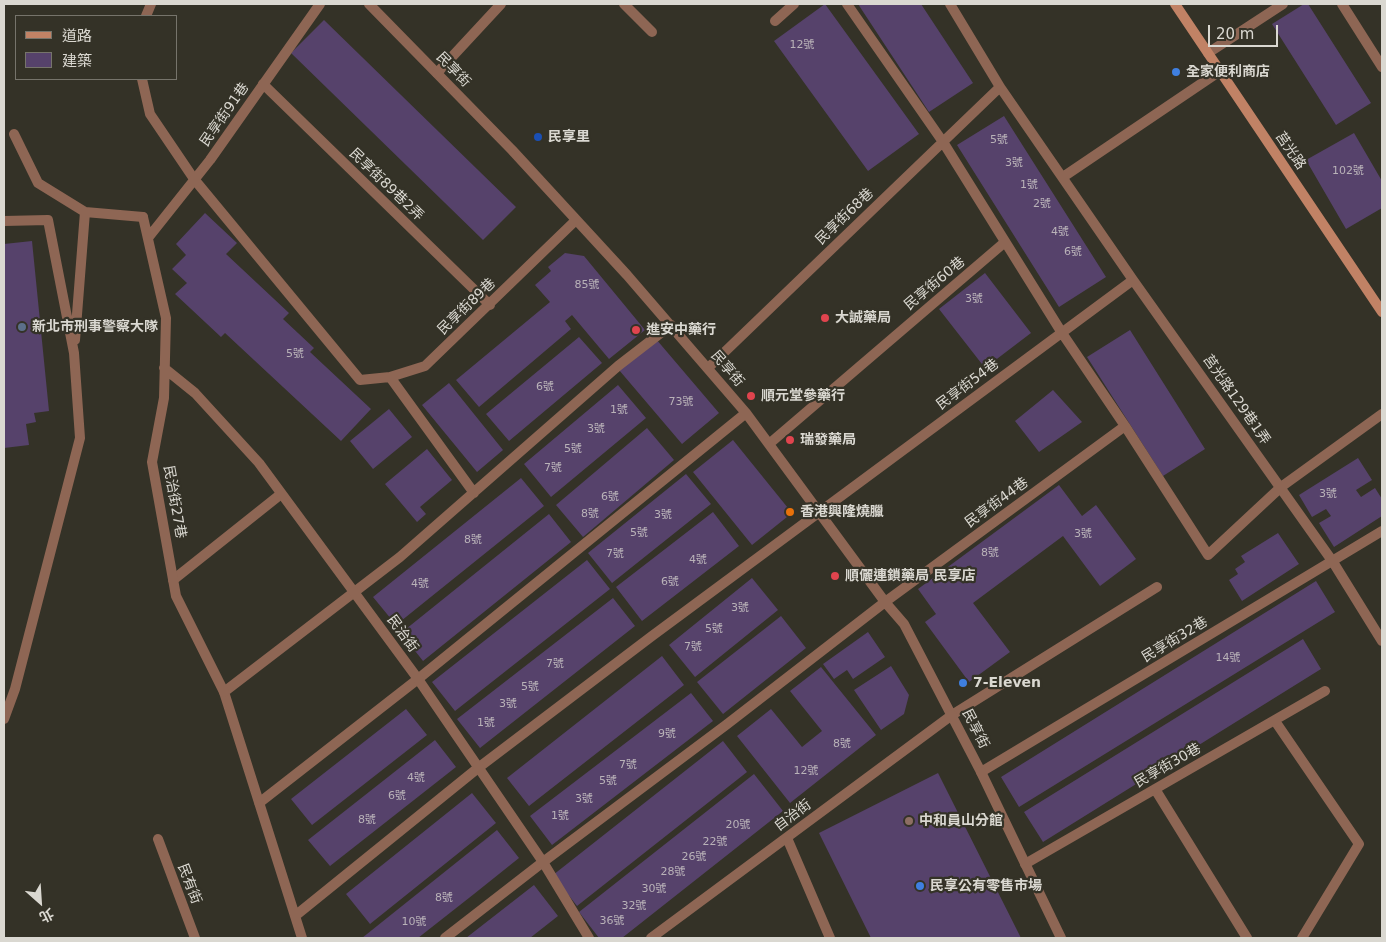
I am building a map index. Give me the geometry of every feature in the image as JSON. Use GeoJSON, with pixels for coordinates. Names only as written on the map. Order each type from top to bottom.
{"type":"FeatureCollection","features":[{"type":"Feature","properties":{"kind":"street","name":"民享街91巷"},"geometry":{"type":"LineString","coordinates":[[148,238],[210,160],[320,4]]}},
{"type":"Feature","properties":{"kind":"street","name":"民享街"},"geometry":{"type":"LineString","coordinates":[[369,4],[512,150],[671,325],[746,413],[885,602],[904,624],[981,772],[1061,938]]}},
{"type":"Feature","properties":{"kind":"street"},"geometry":{"type":"LineString","coordinates":[[437,73],[501,4]]}},
{"type":"Feature","properties":{"kind":"street"},"geometry":{"type":"LineString","coordinates":[[624,4],[652,32]]}},
{"type":"Feature","properties":{"kind":"street"},"geometry":{"type":"LineString","coordinates":[[775,21],[794,4]]}},
{"type":"Feature","properties":{"kind":"street"},"geometry":{"type":"LineString","coordinates":[[846,4],[943,142],[1062,333],[1125,426],[1208,555],[1281,487],[1382,414]]}},
{"type":"Feature","properties":{"kind":"street","name":"莒光路129巷1弄"},"geometry":{"type":"LineString","coordinates":[[950,4],[1000,87],[1133,280],[1333,562],[1382,641]]}},
{"type":"Feature","properties":{"kind":"street","name":"莒光路"},"geometry":{"type":"LineString","coordinates":[[1175,4],[1382,312]]}},
{"type":"Feature","properties":{"kind":"street"},"geometry":{"type":"LineString","coordinates":[[1208,53],[1283,4]]}},
{"type":"Feature","properties":{"kind":"street"},"geometry":{"type":"LineString","coordinates":[[1342,4],[1382,68]]}},
{"type":"Feature","properties":{"kind":"street"},"geometry":{"type":"LineString","coordinates":[[1063,177],[1220,71]]}},
{"type":"Feature","properties":{"kind":"street"},"geometry":{"type":"LineString","coordinates":[[142,80],[150,114],[194,179]]}},
{"type":"Feature","properties":{"kind":"street","name":"民享街89巷2弄"},"geometry":{"type":"LineString","coordinates":[[263,84],[490,305]]}},
{"type":"Feature","properties":{"kind":"street","name":"民享街68巷"},"geometry":{"type":"LineString","coordinates":[[708,368],[1000,87]]}},
{"type":"Feature","properties":{"kind":"street"},"geometry":{"type":"LineString","coordinates":[[14,134],[38,183],[85,212],[74,353]]}},
{"type":"Feature","properties":{"kind":"street","name":"民享街89巷"},"geometry":{"type":"LineString","coordinates":[[194,179],[360,380],[390,377],[425,366],[576,220]]}},
{"type":"Feature","properties":{"kind":"street","name":"民治街27巷"},"geometry":{"type":"LineString","coordinates":[[85,212],[144,217],[166,318],[164,398],[152,462],[176,596],[224,692],[302,938]]}},
{"type":"Feature","properties":{"kind":"street"},"geometry":{"type":"LineString","coordinates":[[4,221],[48,220],[74,353],[80,438],[15,689],[4,719]]}},
{"type":"Feature","properties":{"kind":"street","name":"民享街60巷"},"geometry":{"type":"LineString","coordinates":[[769,444],[1005,242]]}},
{"type":"Feature","properties":{"kind":"street","name":"民享街54巷"},"geometry":{"type":"LineString","coordinates":[[295,916],[478,768],[652,636],[1133,280]]}},
{"type":"Feature","properties":{"kind":"street"},"geometry":{"type":"LineString","coordinates":[[224,692],[400,557],[618,366],[671,325]]}},
{"type":"Feature","properties":{"kind":"street","name":"民治街"},"geometry":{"type":"LineString","coordinates":[[164,368],[195,393],[259,463],[418,680],[543,862],[589,938]]}},
{"type":"Feature","properties":{"kind":"street"},"geometry":{"type":"LineString","coordinates":[[390,377],[474,492]]}},
{"type":"Feature","properties":{"kind":"street"},"geometry":{"type":"LineString","coordinates":[[259,803],[418,680],[746,413]]}},
{"type":"Feature","properties":{"kind":"street","name":"民享街44巷"},"geometry":{"type":"LineString","coordinates":[[445,938],[885,602],[1125,426]]}},
{"type":"Feature","properties":{"kind":"street"},"geometry":{"type":"LineString","coordinates":[[173,580],[282,494]]}},
{"type":"Feature","properties":{"kind":"street","name":"民享街32巷"},"geometry":{"type":"LineString","coordinates":[[981,772],[1382,532]]}},
{"type":"Feature","properties":{"kind":"street","name":"自治街"},"geometry":{"type":"LineString","coordinates":[[651,938],[952,715],[1157,588]]}},
{"type":"Feature","properties":{"kind":"street","name":"民享街30巷"},"geometry":{"type":"LineString","coordinates":[[1025,864],[1325,692]]}},
{"type":"Feature","properties":{"kind":"street"},"geometry":{"type":"LineString","coordinates":[[1275,720],[1359,844],[1302,938]]}},
{"type":"Feature","properties":{"kind":"street"},"geometry":{"type":"LineString","coordinates":[[1155,789],[1247,938]]}},
{"type":"Feature","properties":{"kind":"street"},"geometry":{"type":"LineString","coordinates":[[787,838],[830,938]]}},
{"type":"Feature","properties":{"kind":"street","name":"民有街"},"geometry":{"type":"LineString","coordinates":[[158,839],[195,938]]}},
{"type":"Feature","properties":{"kind":"building"},"geometry":{"type":"Polygon","coordinates":[[[825,4],[919,134],[868,171],[774,41],[825,4]]]}},
{"type":"Feature","properties":{"kind":"building"},"geometry":{"type":"Polygon","coordinates":[[[858,4],[921,4],[973,83],[929,112],[858,4]]]}},
{"type":"Feature","properties":{"kind":"building"},"geometry":{"type":"Polygon","coordinates":[[[1304,4],[1308,4],[1371,103],[1336,125],[1272,24],[1304,4]]]}},
{"type":"Feature","properties":{"kind":"building"},"geometry":{"type":"Polygon","coordinates":[[[324,20],[516,207],[483,240],[291,53],[324,20]]]}},
{"type":"Feature","properties":{"kind":"building"},"geometry":{"type":"Polygon","coordinates":[[[1004,116],[1106,277],[1059,307],[957,145],[1004,116]]]}},
{"type":"Feature","properties":{"kind":"building"},"geometry":{"type":"Polygon","coordinates":[[[1354,133],[1382,181],[1382,208],[1346,229],[1306,160],[1354,133]]]}},
{"type":"Feature","properties":{"kind":"building"},"geometry":{"type":"Polygon","coordinates":[[[205,213],[237,243],[226,254],[289,313],[283,319],[314,348],[310,352],[371,409],[341,441],[225,333],[221,337],[175,294],[187,283],[172,269],[186,255],[176,244],[205,213]]]}},
{"type":"Feature","properties":{"kind":"building","name":"新北市刑事警察大隊"},"geometry":{"type":"Polygon","coordinates":[[[32,241],[49,411],[34,413],[36,422],[26,424],[29,445],[4,448],[4,244],[32,241]]]}},
{"type":"Feature","properties":{"kind":"building"},"geometry":{"type":"Polygon","coordinates":[[[565,253],[584,256],[645,330],[609,359],[572,315],[565,321],[571,329],[479,407],[456,380],[550,302],[535,285],[551,271],[548,267],[565,253]]]}},
{"type":"Feature","properties":{"kind":"building"},"geometry":{"type":"Polygon","coordinates":[[[985,273],[1031,333],[985,368],[939,309],[985,273]]]}},
{"type":"Feature","properties":{"kind":"building"},"geometry":{"type":"Polygon","coordinates":[[[1130,330],[1205,449],[1163,476],[1087,357],[1130,330]]]}},
{"type":"Feature","properties":{"kind":"building"},"geometry":{"type":"Polygon","coordinates":[[[579,337],[602,363],[509,441],[486,414],[579,337]]]}},
{"type":"Feature","properties":{"kind":"building"},"geometry":{"type":"Polygon","coordinates":[[[656,339],[719,413],[682,444],[619,370],[656,339]]]}},
{"type":"Feature","properties":{"kind":"building"},"geometry":{"type":"Polygon","coordinates":[[[449,383],[503,450],[477,472],[422,405],[449,383]]]}},
{"type":"Feature","properties":{"kind":"building"},"geometry":{"type":"Polygon","coordinates":[[[618,385],[646,418],[551,497],[524,464],[618,385]]]}},
{"type":"Feature","properties":{"kind":"building"},"geometry":{"type":"Polygon","coordinates":[[[1053,390],[1082,422],[1039,452],[1015,421],[1053,390]]]}},
{"type":"Feature","properties":{"kind":"building"},"geometry":{"type":"Polygon","coordinates":[[[389,409],[412,437],[373,469],[350,441],[389,409]]]}},
{"type":"Feature","properties":{"kind":"building"},"geometry":{"type":"Polygon","coordinates":[[[647,428],[674,460],[583,537],[556,505],[647,428]]]}},
{"type":"Feature","properties":{"kind":"building"},"geometry":{"type":"Polygon","coordinates":[[[733,440],[792,513],[752,545],[693,472],[733,440]]]}},
{"type":"Feature","properties":{"kind":"building"},"geometry":{"type":"Polygon","coordinates":[[[427,449],[452,480],[420,507],[426,514],[417,522],[385,484],[427,449]]]}},
{"type":"Feature","properties":{"kind":"building"},"geometry":{"type":"Polygon","coordinates":[[[1358,458],[1372,480],[1356,490],[1361,497],[1375,488],[1382,499],[1382,516],[1334,547],[1319,523],[1331,516],[1326,509],[1312,517],[1299,495],[1358,458]]]}},
{"type":"Feature","properties":{"kind":"building"},"geometry":{"type":"Polygon","coordinates":[[[686,474],[711,504],[612,583],[588,553],[686,474]]]}},
{"type":"Feature","properties":{"kind":"building"},"geometry":{"type":"Polygon","coordinates":[[[521,478],[544,506],[396,625],[373,597],[521,478]]]}},
{"type":"Feature","properties":{"kind":"building"},"geometry":{"type":"Polygon","coordinates":[[[1059,485],[1082,516],[1096,505],[1136,559],[1100,586],[1063,536],[973,603],[1010,652],[969,682],[925,622],[936,614],[918,589],[1059,485]]]}},
{"type":"Feature","properties":{"kind":"building"},"geometry":{"type":"Polygon","coordinates":[[[713,512],[739,546],[642,621],[616,587],[713,512]]]}},
{"type":"Feature","properties":{"kind":"building"},"geometry":{"type":"Polygon","coordinates":[[[549,514],[571,542],[423,661],[401,633],[549,514]]]}},
{"type":"Feature","properties":{"kind":"building"},"geometry":{"type":"Polygon","coordinates":[[[1278,533],[1299,564],[1242,601],[1229,580],[1238,574],[1235,569],[1245,562],[1241,556],[1278,533]]]}},
{"type":"Feature","properties":{"kind":"building"},"geometry":{"type":"Polygon","coordinates":[[[587,560],[610,589],[455,711],[432,682],[587,560]]]}},
{"type":"Feature","properties":{"kind":"building"},"geometry":{"type":"Polygon","coordinates":[[[752,578],[778,610],[695,677],[669,645],[752,578]]]}},
{"type":"Feature","properties":{"kind":"building"},"geometry":{"type":"Polygon","coordinates":[[[1316,581],[1335,612],[1019,807],[1001,777],[1316,581]]]}},
{"type":"Feature","properties":{"kind":"building"},"geometry":{"type":"Polygon","coordinates":[[[613,598],[635,626],[480,748],[457,719],[613,598]]]}},
{"type":"Feature","properties":{"kind":"building"},"geometry":{"type":"Polygon","coordinates":[[[781,616],[806,648],[723,714],[697,682],[781,616]]]}},
{"type":"Feature","properties":{"kind":"building"},"geometry":{"type":"Polygon","coordinates":[[[868,632],[885,657],[853,679],[847,670],[834,679],[823,664],[868,632]]]}},
{"type":"Feature","properties":{"kind":"building"},"geometry":{"type":"Polygon","coordinates":[[[1303,639],[1321,669],[1043,842],[1024,812],[1303,639]]]}},
{"type":"Feature","properties":{"kind":"building"},"geometry":{"type":"Polygon","coordinates":[[[662,656],[684,685],[529,806],[507,778],[662,656]]]}},
{"type":"Feature","properties":{"kind":"building"},"geometry":{"type":"Polygon","coordinates":[[[891,666],[909,695],[904,714],[881,730],[854,690],[891,666]]]}},
{"type":"Feature","properties":{"kind":"building"},"geometry":{"type":"Polygon","coordinates":[[[821,667],[876,735],[790,803],[737,736],[771,709],[802,747],[822,731],[790,691],[821,667]]]}},
{"type":"Feature","properties":{"kind":"building"},"geometry":{"type":"Polygon","coordinates":[[[691,693],[713,721],[552,845],[530,816],[691,693]]]}},
{"type":"Feature","properties":{"kind":"building"},"geometry":{"type":"Polygon","coordinates":[[[406,709],[427,735],[312,825],[291,799],[406,709]]]}},
{"type":"Feature","properties":{"kind":"building"},"geometry":{"type":"Polygon","coordinates":[[[435,740],[456,767],[330,866],[308,840],[435,740]]]}},
{"type":"Feature","properties":{"kind":"building"},"geometry":{"type":"Polygon","coordinates":[[[723,741],[747,772],[577,906],[553,875],[723,741]]]}},
{"type":"Feature","properties":{"kind":"building","name":"民享公有零售市場"},"geometry":{"type":"Polygon","coordinates":[[[938,773],[1021,938],[871,938],[819,833],[938,773]]]}},
{"type":"Feature","properties":{"kind":"building"},"geometry":{"type":"Polygon","coordinates":[[[754,774],[783,811],[622,938],[599,938],[579,912],[754,774]]]}},
{"type":"Feature","properties":{"kind":"building"},"geometry":{"type":"Polygon","coordinates":[[[472,793],[496,823],[370,924],[346,894],[472,793]]]}},
{"type":"Feature","properties":{"kind":"building"},"geometry":{"type":"Polygon","coordinates":[[[497,830],[519,858],[474,894],[418,938],[362,938],[497,830]]]}},
{"type":"Feature","properties":{"kind":"building"},"geometry":{"type":"Polygon","coordinates":[[[534,885],[558,916],[530,938],[466,938],[534,885]]]}},
{"type":"Feature","properties":{"kind":"place","name":"全家便利商店"},"geometry":{"type":"Point","coordinates":[1176,72]}},
{"type":"Feature","properties":{"kind":"place","name":"民享里"},"geometry":{"type":"Point","coordinates":[538,137]}},
{"type":"Feature","properties":{"kind":"place","name":"大誠藥局"},"geometry":{"type":"Point","coordinates":[825,318]}},
{"type":"Feature","properties":{"kind":"place","name":"新北市刑事警察大隊"},"geometry":{"type":"Point","coordinates":[22,327]}},
{"type":"Feature","properties":{"kind":"place","name":"進安中藥行"},"geometry":{"type":"Point","coordinates":[636,330]}},
{"type":"Feature","properties":{"kind":"place","name":"順元堂參藥行"},"geometry":{"type":"Point","coordinates":[751,396]}},
{"type":"Feature","properties":{"kind":"place","name":"瑞發藥局"},"geometry":{"type":"Point","coordinates":[790,440]}},
{"type":"Feature","properties":{"kind":"place","name":"香港興隆燒臘"},"geometry":{"type":"Point","coordinates":[790,512]}},
{"type":"Feature","properties":{"kind":"place","name":"順儷連鎖藥局 民享店"},"geometry":{"type":"Point","coordinates":[835,576]}},
{"type":"Feature","properties":{"kind":"place","name":"7-Eleven"},"geometry":{"type":"Point","coordinates":[963,683]}},
{"type":"Feature","properties":{"kind":"place","name":"中和員山分館"},"geometry":{"type":"Point","coordinates":[909,821]}},
{"type":"Feature","properties":{"kind":"place","name":"民享公有零售市場"},"geometry":{"type":"Point","coordinates":[920,886]}}]}
